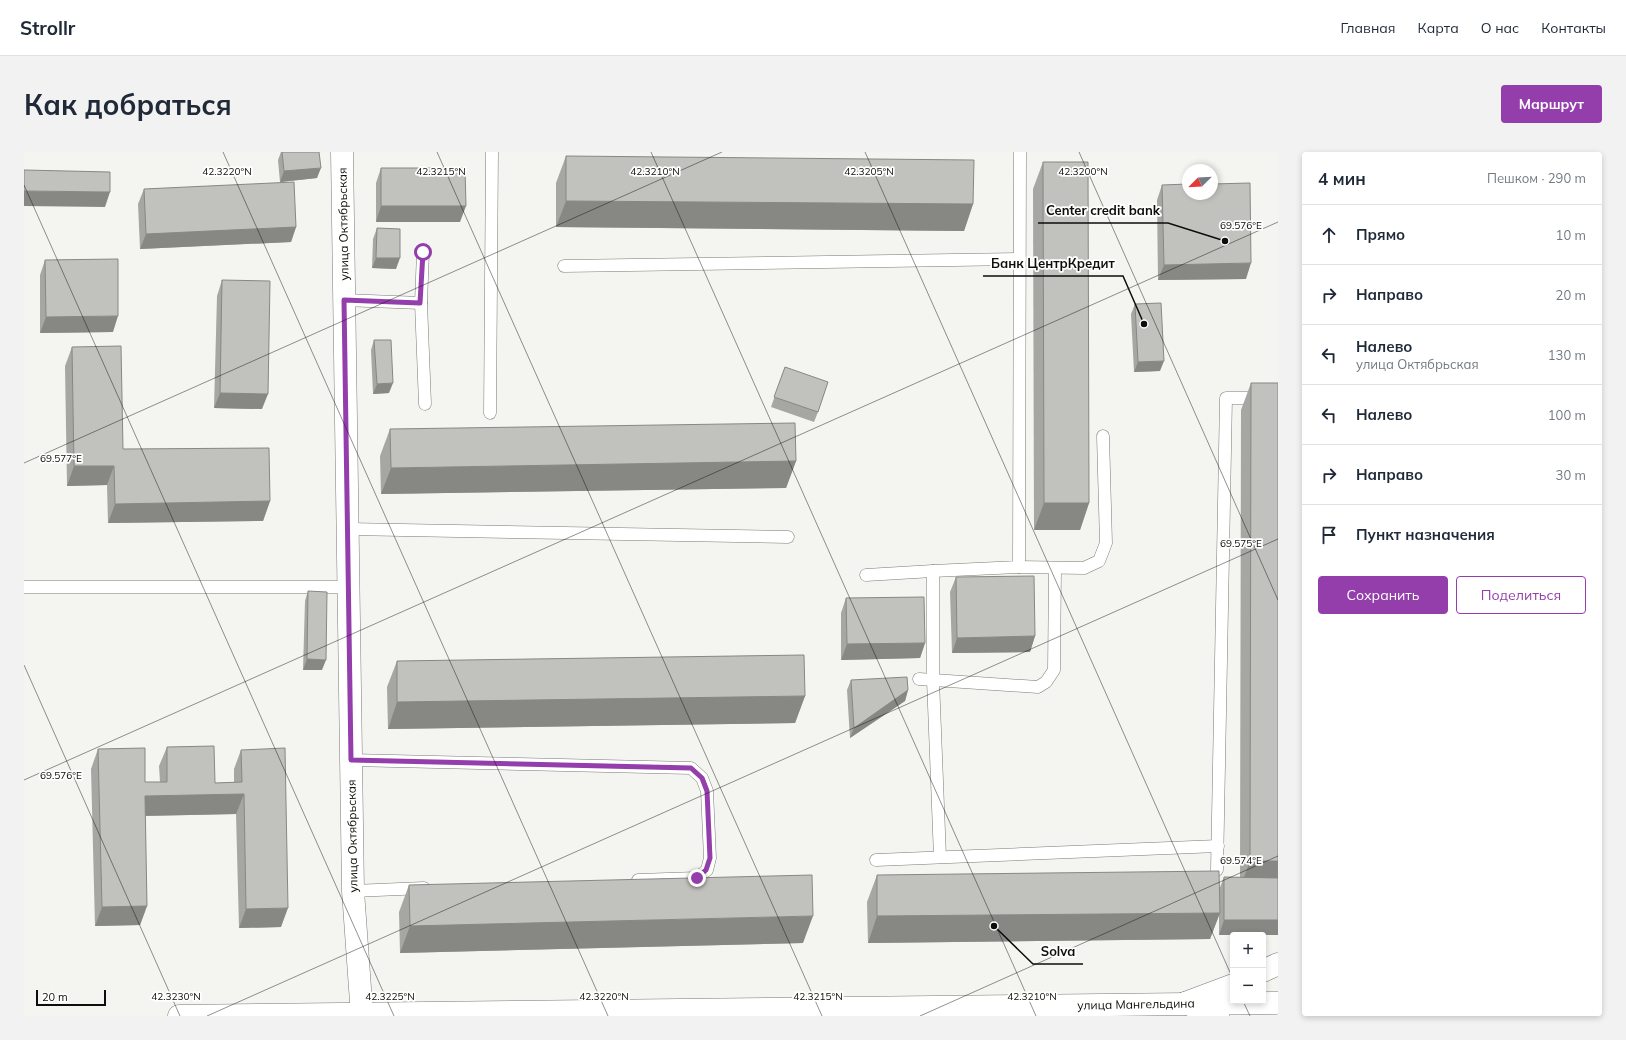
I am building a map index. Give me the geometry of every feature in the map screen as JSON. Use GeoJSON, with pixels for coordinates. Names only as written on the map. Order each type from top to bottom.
{"type":"FeatureCollection","features":[{"type":"Feature","properties":{"kind":"street","name":"улица Октябрьская"},"geometry":{"type":"LineString","coordinates":[[342,152],[353,891],[362,1015]]}},
{"type":"Feature","properties":{"kind":"street"},"geometry":{"type":"LineString","coordinates":[[1266,970],[1278,964]]}},
{"type":"Feature","properties":{"kind":"street"},"geometry":{"type":"LineString","coordinates":[[1185,1003],[1230,986]]}},
{"type":"Feature","properties":{"kind":"street","name":"улица Мангельдина"},"geometry":{"type":"LineString","coordinates":[[179,1016],[818,1012],[1185,1003],[1278,1003]]}},
{"type":"Feature","properties":{"kind":"street"},"geometry":{"type":"LineString","coordinates":[[1185,1003],[1218,1016]]}},
{"type":"Feature","properties":{"kind":"lane"},"geometry":{"type":"LineString","coordinates":[[490,413],[492,152]]}},
{"type":"Feature","properties":{"kind":"lane"},"geometry":{"type":"LineString","coordinates":[[1019,567],[1020,152]]}},
{"type":"Feature","properties":{"kind":"lane"},"geometry":{"type":"LineString","coordinates":[[423,252],[420,303],[425,404]]}},
{"type":"Feature","properties":{"kind":"lane"},"geometry":{"type":"LineString","coordinates":[[564,266],[1020,259]]}},
{"type":"Feature","properties":{"kind":"lane"},"geometry":{"type":"LineString","coordinates":[[344,300],[420,303]]}},
{"type":"Feature","properties":{"kind":"lane"},"geometry":{"type":"LineString","coordinates":[[1217,870],[1226,398],[1278,398]]}},
{"type":"Feature","properties":{"kind":"lane"},"geometry":{"type":"LineString","coordinates":[[866,575],[1019,567],[1084,568],[1099,561],[1106,543],[1102,436]]}},
{"type":"Feature","properties":{"kind":"lane"},"geometry":{"type":"LineString","coordinates":[[348,529],[788,537]]}},
{"type":"Feature","properties":{"kind":"lane"},"geometry":{"type":"LineString","coordinates":[[919,679],[1038,687],[1046,682],[1054,670],[1055,568]]}},
{"type":"Feature","properties":{"kind":"lane"},"geometry":{"type":"LineString","coordinates":[[933,571],[933,680],[940,857]]}},
{"type":"Feature","properties":{"kind":"lane"},"geometry":{"type":"LineString","coordinates":[[24,587],[349,587]]}},
{"type":"Feature","properties":{"kind":"lane"},"geometry":{"type":"LineString","coordinates":[[351,760],[691,768],[702,778],[707,791],[710,858],[706,870],[697,878],[627,880]]}},
{"type":"Feature","properties":{"kind":"lane"},"geometry":{"type":"LineString","coordinates":[[876,860],[1218,846]]}},
{"type":"Feature","properties":{"kind":"lane"},"geometry":{"type":"LineString","coordinates":[[353,891],[439,888]]}},
{"type":"Feature","properties":{"kind":"building"},"geometry":{"type":"Polygon","coordinates":[[[282,152],[319,152],[321,168],[284,171],[282,152]]]}},
{"type":"Feature","properties":{"kind":"building"},"geometry":{"type":"Polygon","coordinates":[[[566,156],[974,160],[973,204],[566,201],[566,156]]]}},
{"type":"Feature","properties":{"kind":"building"},"geometry":{"type":"Polygon","coordinates":[[[1043,162],[1088,162],[1089,503],[1044,503],[1043,162]]]}},
{"type":"Feature","properties":{"kind":"building"},"geometry":{"type":"Polygon","coordinates":[[[381,168],[465,168],[466,206],[381,206],[381,168]]]}},
{"type":"Feature","properties":{"kind":"building"},"geometry":{"type":"Polygon","coordinates":[[[24,170],[110,172],[110,192],[24,191],[24,170]]]}},
{"type":"Feature","properties":{"kind":"building"},"geometry":{"type":"Polygon","coordinates":[[[294,182],[296,227],[146,234],[144,189],[294,182]]]}},
{"type":"Feature","properties":{"kind":"building"},"geometry":{"type":"Polygon","coordinates":[[[1250,183],[1251,263],[1164,265],[1162,185],[1182,184],[1182,200],[1218,200],[1218,184],[1250,183]]]}},
{"type":"Feature","properties":{"kind":"building"},"geometry":{"type":"Polygon","coordinates":[[[377,228],[400,229],[400,258],[376,258],[377,228]]]}},
{"type":"Feature","properties":{"kind":"building"},"geometry":{"type":"Polygon","coordinates":[[[118,259],[118,316],[46,317],[45,260],[118,259]]]}},
{"type":"Feature","properties":{"kind":"building"},"geometry":{"type":"Polygon","coordinates":[[[222,280],[270,281],[268,394],[220,393],[222,280]]]}},
{"type":"Feature","properties":{"kind":"building"},"geometry":{"type":"Polygon","coordinates":[[[1161,303],[1164,361],[1138,362],[1135,304],[1161,303]]]}},
{"type":"Feature","properties":{"kind":"building"},"geometry":{"type":"Polygon","coordinates":[[[374,340],[391,340],[393,383],[377,384],[374,340]]]}},
{"type":"Feature","properties":{"kind":"building"},"geometry":{"type":"Polygon","coordinates":[[[121,346],[123,449],[269,448],[270,501],[115,504],[114,466],[74,466],[72,347],[121,346]]]}},
{"type":"Feature","properties":{"kind":"building"},"geometry":{"type":"Polygon","coordinates":[[[785,367],[828,382],[818,412],[774,397],[785,367]]]}},
{"type":"Feature","properties":{"kind":"building"},"geometry":{"type":"Polygon","coordinates":[[[1251,383],[1278,383],[1278,861],[1250,861],[1251,383]]]}},
{"type":"Feature","properties":{"kind":"building"},"geometry":{"type":"Polygon","coordinates":[[[795,423],[796,461],[391,468],[390,429],[795,423]]]}},
{"type":"Feature","properties":{"kind":"building"},"geometry":{"type":"Polygon","coordinates":[[[1034,576],[1035,636],[957,638],[956,577],[1034,576]]]}},
{"type":"Feature","properties":{"kind":"building"},"geometry":{"type":"Polygon","coordinates":[[[308,591],[327,592],[326,660],[307,659],[308,591]]]}},
{"type":"Feature","properties":{"kind":"building"},"geometry":{"type":"Polygon","coordinates":[[[924,597],[925,643],[847,644],[846,598],[924,597]]]}},
{"type":"Feature","properties":{"kind":"building"},"geometry":{"type":"Polygon","coordinates":[[[804,655],[805,696],[397,702],[397,661],[804,655]]]}},
{"type":"Feature","properties":{"kind":"building"},"geometry":{"type":"Polygon","coordinates":[[[907,677],[908,690],[854,728],[851,680],[907,677]]]}},
{"type":"Feature","properties":{"kind":"building"},"geometry":{"type":"Polygon","coordinates":[[[214,746],[215,783],[242,782],[241,750],[285,748],[288,908],[246,909],[244,794],[145,796],[147,906],[102,907],[98,749],[145,748],[145,782],[167,782],[167,747],[214,746]]]}},
{"type":"Feature","properties":{"kind":"building"},"geometry":{"type":"Polygon","coordinates":[[[1219,871],[1220,913],[877,916],[877,875],[1219,871]]]}},
{"type":"Feature","properties":{"kind":"building"},"geometry":{"type":"Polygon","coordinates":[[[812,875],[813,916],[410,926],[409,885],[812,875]]]}},
{"type":"Feature","properties":{"kind":"building"},"geometry":{"type":"Polygon","coordinates":[[[1224,877],[1278,878],[1278,920],[1224,920],[1224,877]]]}},
{"type":"Feature","properties":{"kind":"place","name":"Center credit bank"},"geometry":{"type":"Point","coordinates":[1225,241]}},
{"type":"Feature","properties":{"kind":"place","name":"Банк ЦентрКредит"},"geometry":{"type":"Point","coordinates":[1144,324]}},
{"type":"Feature","properties":{"kind":"place","name":"Solva"},"geometry":{"type":"Point","coordinates":[994,926]}},
{"type":"Feature","properties":{"kind":"route"},"geometry":{"type":"LineString","coordinates":[[423,252],[420,303],[344,300],[351,760],[691,768],[702,778],[707,791],[710,858],[706,870],[697,878]]}}]}
